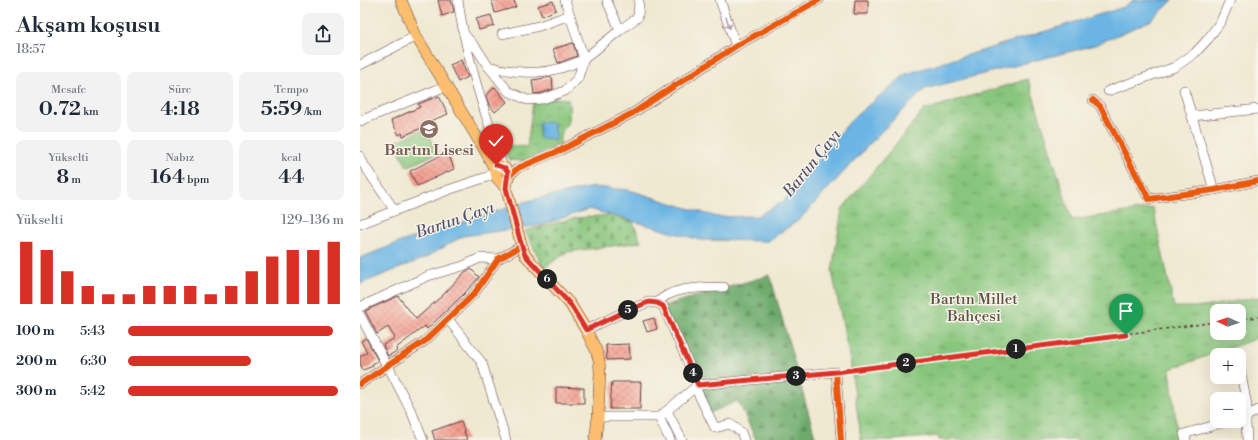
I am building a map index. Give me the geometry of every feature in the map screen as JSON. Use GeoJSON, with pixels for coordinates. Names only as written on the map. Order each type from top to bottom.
{"type":"FeatureCollection","features":[{"type":"Feature","properties":{"kind":"main road"},"geometry":{"type":"LineString","coordinates":[[402,1],[416,36],[501,175],[525,255],[570,304],[586,330],[599,360],[600,372],[598,417],[595,440]]}},
{"type":"Feature","properties":{"kind":"street"},"geometry":{"type":"LineString","coordinates":[[458,0],[473,75],[501,175]]}},
{"type":"Feature","properties":{"kind":"street"},"geometry":{"type":"LineString","coordinates":[[464,34],[508,91],[527,100],[543,99],[565,91],[578,78],[584,59],[564,0]]}},
{"type":"Feature","properties":{"kind":"street"},"geometry":{"type":"LineString","coordinates":[[488,66],[518,72],[540,73],[561,68],[584,59],[638,17],[639,0]]}},
{"type":"Feature","properties":{"kind":"street"},"geometry":{"type":"LineString","coordinates":[[720,0],[736,46]]}},
{"type":"Feature","properties":{"kind":"street"},"geometry":{"type":"LineString","coordinates":[[360,224],[448,190],[501,175],[561,150],[633,113],[736,46],[819,0]]}},
{"type":"Feature","properties":{"kind":"street"},"geometry":{"type":"LineString","coordinates":[[1108,91],[1175,67],[1195,53],[1208,39],[1221,21],[1230,0]]}},
{"type":"Feature","properties":{"kind":"street"},"geometry":{"type":"LineString","coordinates":[[607,1],[620,30]]}},
{"type":"Feature","properties":{"kind":"street"},"geometry":{"type":"LineString","coordinates":[[502,34],[539,26],[570,15]]}},
{"type":"Feature","properties":{"kind":"street"},"geometry":{"type":"LineString","coordinates":[[360,65],[416,36]]}},
{"type":"Feature","properties":{"kind":"street"},"geometry":{"type":"LineString","coordinates":[[360,121],[446,86]]}},
{"type":"Feature","properties":{"kind":"street"},"geometry":{"type":"LineString","coordinates":[[1184,90],[1214,190]]}},
{"type":"Feature","properties":{"kind":"street"},"geometry":{"type":"LineString","coordinates":[[1093,100],[1100,106],[1149,199],[1214,190],[1258,181]]}},
{"type":"Feature","properties":{"kind":"street"},"geometry":{"type":"LineString","coordinates":[[1192,116],[1258,109]]}},
{"type":"Feature","properties":{"kind":"street"},"geometry":{"type":"LineString","coordinates":[[360,156],[364,165],[395,211]]}},
{"type":"Feature","properties":{"kind":"street"},"geometry":{"type":"LineString","coordinates":[[360,384],[425,341],[474,294],[498,259],[521,243]]}},
{"type":"Feature","properties":{"kind":"street"},"geometry":{"type":"LineString","coordinates":[[360,307],[428,276],[463,266],[480,258],[498,259]]}},
{"type":"Feature","properties":{"kind":"street"},"geometry":{"type":"LineString","coordinates":[[657,303],[662,297],[670,293],[724,287]]}},
{"type":"Feature","properties":{"kind":"street"},"geometry":{"type":"LineString","coordinates":[[586,330],[649,302],[657,303],[663,306],[714,428],[730,424],[741,432],[744,440]]}},
{"type":"Feature","properties":{"kind":"street"},"geometry":{"type":"LineString","coordinates":[[360,315],[412,413],[423,440]]}},
{"type":"Feature","properties":{"kind":"street"},"geometry":{"type":"LineString","coordinates":[[448,318],[482,363],[506,440]]}},
{"type":"Feature","properties":{"kind":"street"},"geometry":{"type":"LineString","coordinates":[[598,417],[659,417],[697,386],[836,372],[841,440]]}},
{"type":"Feature","properties":{"kind":"street"},"geometry":{"type":"LineString","coordinates":[[1246,416],[1258,410]]}},
{"type":"Feature","properties":{"kind":"street"},"geometry":{"type":"LineString","coordinates":[[667,411],[682,440]]}},
{"type":"Feature","properties":{"kind":"street"},"geometry":{"type":"LineString","coordinates":[[659,417],[670,440]]}},
{"type":"Feature","properties":{"kind":"street"},"geometry":{"type":"LineString","coordinates":[[1246,423],[1247,440]]}},
{"type":"Feature","properties":{"kind":"street"},"geometry":{"type":"LineString","coordinates":[[1186,440],[1184,434],[1210,426]]}},
{"type":"Feature","properties":{"kind":"path"},"geometry":{"type":"LineString","coordinates":[[1246,318],[1258,317]]}},
{"type":"Feature","properties":{"kind":"path"},"geometry":{"type":"LineString","coordinates":[[836,372],[1210,323]]}},
{"type":"Feature","properties":{"kind":"green space","name":"Bartın Millet Bahçesi"},"geometry":{"type":"Polygon","coordinates":[[[1028,79],[1072,220],[1153,208],[1174,307],[1210,306],[1210,340],[1246,340],[1246,304],[1220,304],[1258,297],[1258,338],[1230,348],[1210,348],[1210,355],[1170,369],[1178,440],[939,440],[938,436],[893,440],[861,440],[851,366],[832,271],[842,209],[924,110],[1028,79]]]}},
{"type":"Feature","properties":{"kind":"green space"},"geometry":{"type":"Polygon","coordinates":[[[556,98],[568,99],[570,113],[567,124],[560,137],[561,144],[524,161],[510,160],[502,145],[527,147],[533,102],[556,98]]]}},
{"type":"Feature","properties":{"kind":"green space"},"geometry":{"type":"Polygon","coordinates":[[[426,128],[438,153],[407,167],[395,142],[426,128]]]}},
{"type":"Feature","properties":{"kind":"green space"},"geometry":{"type":"Polygon","coordinates":[[[611,215],[633,222],[641,242],[567,252],[544,268],[525,231],[575,218],[611,215]]]}},
{"type":"Feature","properties":{"kind":"green space"},"geometry":{"type":"Polygon","coordinates":[[[770,275],[816,440],[756,440],[738,401],[710,413],[663,306],[770,275]]]}},
{"type":"Feature","properties":{"kind":"water"},"geometry":{"type":"Polygon","coordinates":[[[1133,0],[1173,0],[1152,20],[1095,45],[925,89],[880,133],[799,220],[768,241],[700,240],[589,209],[542,225],[463,236],[425,258],[360,284],[360,258],[403,241],[531,200],[593,187],[629,190],[717,217],[757,216],[784,201],[852,119],[906,74],[1124,7],[1133,0]]]}},
{"type":"Feature","properties":{"kind":"water"},"geometry":{"type":"Polygon","coordinates":[[[539,122],[554,123],[554,133],[556,133],[555,140],[548,138],[541,139],[539,137],[539,122]]]}},
{"type":"Feature","properties":{"kind":"building"},"geometry":{"type":"Polygon","coordinates":[[[438,0],[451,0],[454,12],[442,16],[438,0]]]}},
{"type":"Feature","properties":{"kind":"building"},"geometry":{"type":"Polygon","coordinates":[[[514,0],[516,7],[495,13],[492,1],[514,0]]]}},
{"type":"Feature","properties":{"kind":"building"},"geometry":{"type":"Polygon","coordinates":[[[855,0],[868,0],[868,14],[854,14],[855,0]]]}},
{"type":"Feature","properties":{"kind":"building"},"geometry":{"type":"Polygon","coordinates":[[[553,1],[556,10],[542,16],[538,6],[553,1]]]}},
{"type":"Feature","properties":{"kind":"building"},"geometry":{"type":"Polygon","coordinates":[[[491,15],[494,26],[479,30],[476,19],[491,15]]]}},
{"type":"Feature","properties":{"kind":"building"},"geometry":{"type":"Polygon","coordinates":[[[573,43],[577,56],[558,63],[553,49],[573,43]]]}},
{"type":"Feature","properties":{"kind":"building"},"geometry":{"type":"Polygon","coordinates":[[[461,60],[468,77],[458,82],[450,65],[461,60]]]}},
{"type":"Feature","properties":{"kind":"building"},"geometry":{"type":"Polygon","coordinates":[[[552,77],[553,89],[534,94],[532,80],[552,77]]]}},
{"type":"Feature","properties":{"kind":"building"},"geometry":{"type":"Polygon","coordinates":[[[495,87],[507,102],[495,112],[489,105],[486,95],[495,87]]]}},
{"type":"Feature","properties":{"kind":"building","name":"Bartın Lisesi"},"geometry":{"type":"Polygon","coordinates":[[[439,96],[448,114],[430,121],[431,124],[403,136],[402,133],[399,135],[391,120],[420,107],[418,104],[439,96]]]}},
{"type":"Feature","properties":{"kind":"building"},"geometry":{"type":"Polygon","coordinates":[[[448,152],[454,169],[417,186],[410,171],[448,152]]]}},
{"type":"Feature","properties":{"kind":"building"},"geometry":{"type":"Polygon","coordinates":[[[471,269],[479,277],[464,294],[427,329],[425,326],[396,348],[397,351],[388,356],[383,345],[395,338],[388,327],[377,334],[365,311],[398,296],[416,319],[443,295],[465,272],[471,269]]]}},
{"type":"Feature","properties":{"kind":"building"},"geometry":{"type":"Polygon","coordinates":[[[654,318],[657,329],[647,332],[643,321],[654,318]]]}},
{"type":"Feature","properties":{"kind":"building"},"geometry":{"type":"Polygon","coordinates":[[[366,338],[378,361],[372,364],[373,366],[363,370],[360,363],[360,356],[367,353],[361,341],[366,338]]]}},
{"type":"Feature","properties":{"kind":"building"},"geometry":{"type":"Polygon","coordinates":[[[629,344],[630,359],[607,360],[606,345],[629,344]]]}},
{"type":"Feature","properties":{"kind":"building"},"geometry":{"type":"Polygon","coordinates":[[[612,382],[641,382],[640,409],[610,409],[612,382]]]}},
{"type":"Feature","properties":{"kind":"building"},"geometry":{"type":"Polygon","coordinates":[[[556,387],[584,388],[584,403],[556,403],[556,387]]]}},
{"type":"Feature","properties":{"kind":"building"},"geometry":{"type":"Polygon","coordinates":[[[461,421],[467,440],[435,440],[432,431],[461,421]]]}},
{"type":"Feature","properties":{"kind":"cycle path"},"geometry":{"type":"LineString","coordinates":[[509,176],[518,168],[561,150],[633,113],[736,46],[819,0]]}},
{"type":"Feature","properties":{"kind":"cycle path"},"geometry":{"type":"LineString","coordinates":[[1093,100],[1100,106],[1149,199],[1214,190],[1258,181]]}},
{"type":"Feature","properties":{"kind":"cycle path"},"geometry":{"type":"LineString","coordinates":[[360,384],[425,341],[474,294],[498,259],[522,246]]}},
{"type":"Feature","properties":{"kind":"cycle path"},"geometry":{"type":"LineString","coordinates":[[586,330],[649,302],[657,303],[663,306],[698,385],[836,372],[841,440]]}},
{"type":"Feature","properties":{"kind":"place","name":"Bartın Lisesi"},"geometry":{"type":"Point","coordinates":[429,129]}},
{"type":"Feature","properties":{"kind":"route"},"geometry":{"type":"LineString","coordinates":[[496,165],[501,168],[505,168],[509,174],[506,188],[525,255],[570,304],[586,330],[649,302],[657,303],[663,306],[698,385],[836,372],[1126,335]]}},
{"type":"Feature","properties":{"kind":"water label","name":"Bartın Çayı"},"geometry":{"type":"Point","coordinates":[812,163]}},
{"type":"Feature","properties":{"kind":"water label","name":"Bartın Çayı"},"geometry":{"type":"Point","coordinates":[455,220]}}]}
